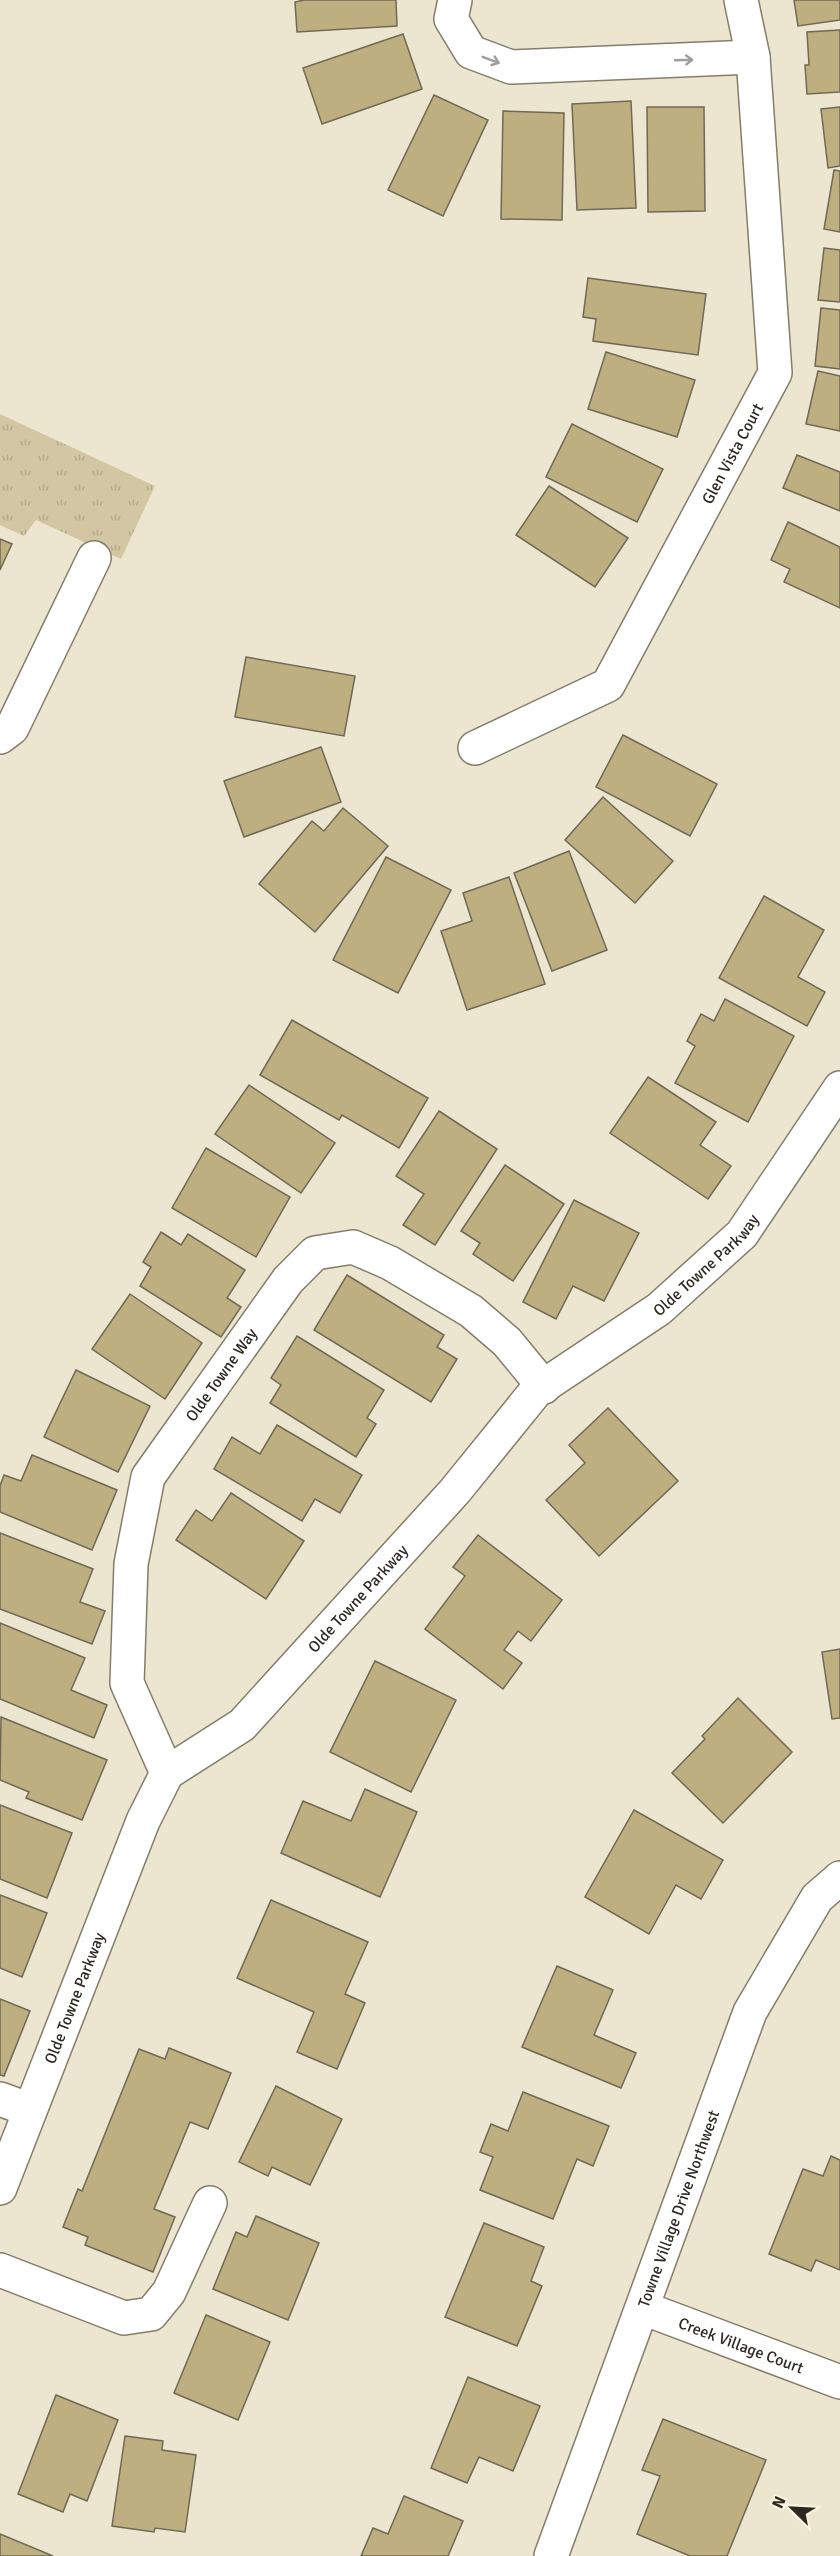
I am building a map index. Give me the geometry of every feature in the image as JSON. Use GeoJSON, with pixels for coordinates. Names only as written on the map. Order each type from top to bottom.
{"type":"FeatureCollection","features":[{"type":"Feature","properties":{"kind":"street"},"geometry":{"type":"LineString","coordinates":[[455,0],[451,19],[471,52],[511,67],[753,57]]}},
{"type":"Feature","properties":{"kind":"street","name":"Glen Vista Court"},"geometry":{"type":"LineString","coordinates":[[475,748],[608,685],[775,373],[753,57],[741,0]]}},
{"type":"Feature","properties":{"kind":"street"},"geometry":{"type":"LineString","coordinates":[[0,737],[12,728],[94,558]]}},
{"type":"Feature","properties":{"kind":"street","name":"Olde Towne Parkway"},"geometry":{"type":"LineString","coordinates":[[0,2188],[143,1821],[167,1773],[242,1725],[455,1491],[536,1391],[659,1309],[742,1234],[840,1088]]}},
{"type":"Feature","properties":{"kind":"street","name":"Olde Towne Way"},"geometry":{"type":"LineString","coordinates":[[167,1773],[127,1683],[131,1564],[148,1477],[288,1280],[315,1253],[353,1247],[390,1263],[471,1311],[507,1342],[544,1387]]}},
{"type":"Feature","properties":{"kind":"street","name":"Towne Village Drive Northwest"},"geometry":{"type":"LineString","coordinates":[[551,2556],[750,2012],[818,1898],[840,1878]]}},
{"type":"Feature","properties":{"kind":"street"},"geometry":{"type":"LineString","coordinates":[[0,2099],[30,2110]]}},
{"type":"Feature","properties":{"kind":"street"},"geometry":{"type":"LineString","coordinates":[[0,2270],[124,2318],[151,2314],[168,2292],[210,2203]]}},
{"type":"Feature","properties":{"kind":"street","name":"Creek Village Court"},"geometry":{"type":"LineString","coordinates":[[643,2308],[840,2382]]}},
{"type":"Feature","properties":{"kind":"green space"},"geometry":{"type":"Polygon","coordinates":[[[0,414],[155,486],[121,559],[36,520],[24,536],[0,525],[0,414]]]}},
{"type":"Feature","properties":{"kind":"building"},"geometry":{"type":"Polygon","coordinates":[[[304,0],[396,0],[397,26],[297,32],[295,2],[304,0]]]}},
{"type":"Feature","properties":{"kind":"building"},"geometry":{"type":"Polygon","coordinates":[[[794,0],[840,0],[840,20],[798,26],[794,0]]]}},
{"type":"Feature","properties":{"kind":"building"},"geometry":{"type":"Polygon","coordinates":[[[840,30],[840,92],[807,94],[805,65],[809,65],[807,32],[840,30]]]}},
{"type":"Feature","properties":{"kind":"building"},"geometry":{"type":"Polygon","coordinates":[[[403,34],[422,89],[322,124],[303,68],[403,34]]]}},
{"type":"Feature","properties":{"kind":"building"},"geometry":{"type":"Polygon","coordinates":[[[434,95],[488,120],[443,216],[388,190],[434,95]]]}},
{"type":"Feature","properties":{"kind":"building"},"geometry":{"type":"Polygon","coordinates":[[[631,101],[636,208],[577,210],[572,104],[631,101]]]}},
{"type":"Feature","properties":{"kind":"building"},"geometry":{"type":"Polygon","coordinates":[[[647,107],[704,107],[705,211],[648,212],[647,107]]]}},
{"type":"Feature","properties":{"kind":"building"},"geometry":{"type":"Polygon","coordinates":[[[840,107],[840,166],[828,168],[821,109],[840,107]]]}},
{"type":"Feature","properties":{"kind":"building"},"geometry":{"type":"Polygon","coordinates":[[[503,111],[564,113],[562,220],[501,219],[503,111]]]}},
{"type":"Feature","properties":{"kind":"building"},"geometry":{"type":"Polygon","coordinates":[[[834,170],[840,171],[840,232],[824,229],[834,170]]]}},
{"type":"Feature","properties":{"kind":"building"},"geometry":{"type":"Polygon","coordinates":[[[824,248],[840,250],[840,302],[818,300],[824,248]]]}},
{"type":"Feature","properties":{"kind":"building"},"geometry":{"type":"Polygon","coordinates":[[[588,278],[706,294],[698,355],[593,341],[596,319],[583,317],[588,278]]]}},
{"type":"Feature","properties":{"kind":"building"},"geometry":{"type":"Polygon","coordinates":[[[821,308],[840,310],[840,369],[815,366],[821,308]]]}},
{"type":"Feature","properties":{"kind":"building"},"geometry":{"type":"Polygon","coordinates":[[[606,352],[695,380],[677,437],[588,409],[606,352]]]}},
{"type":"Feature","properties":{"kind":"building"},"geometry":{"type":"Polygon","coordinates":[[[818,371],[840,376],[840,431],[806,424],[818,371]]]}},
{"type":"Feature","properties":{"kind":"building"},"geometry":{"type":"Polygon","coordinates":[[[572,424],[663,469],[637,522],[546,477],[572,424]]]}},
{"type":"Feature","properties":{"kind":"building"},"geometry":{"type":"Polygon","coordinates":[[[797,455],[840,472],[840,511],[783,488],[797,455]]]}},
{"type":"Feature","properties":{"kind":"building"},"geometry":{"type":"Polygon","coordinates":[[[549,486],[628,538],[595,587],[516,535],[549,486]]]}},
{"type":"Feature","properties":{"kind":"building"},"geometry":{"type":"Polygon","coordinates":[[[788,522],[840,547],[840,608],[784,582],[790,569],[771,560],[788,522]]]}},
{"type":"Feature","properties":{"kind":"building"},"geometry":{"type":"Polygon","coordinates":[[[0,539],[12,544],[0,570],[0,539]]]}},
{"type":"Feature","properties":{"kind":"building"},"geometry":{"type":"Polygon","coordinates":[[[246,657],[355,676],[344,736],[235,717],[246,657]]]}},
{"type":"Feature","properties":{"kind":"building"},"geometry":{"type":"Polygon","coordinates":[[[623,735],[717,784],[690,836],[596,787],[623,735]]]}},
{"type":"Feature","properties":{"kind":"building"},"geometry":{"type":"Polygon","coordinates":[[[321,747],[341,802],[244,837],[224,781],[321,747]]]}},
{"type":"Feature","properties":{"kind":"building"},"geometry":{"type":"Polygon","coordinates":[[[603,797],[673,861],[635,903],[565,840],[603,797]]]}},
{"type":"Feature","properties":{"kind":"building"},"geometry":{"type":"Polygon","coordinates":[[[343,808],[388,846],[315,932],[259,884],[312,821],[324,831],[343,808]]]}},
{"type":"Feature","properties":{"kind":"building"},"geometry":{"type":"Polygon","coordinates":[[[569,851],[607,950],[552,971],[514,873],[569,851]]]}},
{"type":"Feature","properties":{"kind":"building"},"geometry":{"type":"Polygon","coordinates":[[[386,857],[451,890],[398,993],[333,960],[386,857]]]}},
{"type":"Feature","properties":{"kind":"building"},"geometry":{"type":"Polygon","coordinates":[[[509,877],[545,984],[467,1010],[441,931],[472,921],[463,893],[509,877]]]}},
{"type":"Feature","properties":{"kind":"building"},"geometry":{"type":"Polygon","coordinates":[[[764,896],[824,930],[798,977],[825,992],[807,1026],[719,978],[764,896]]]}},
{"type":"Feature","properties":{"kind":"building"},"geometry":{"type":"Polygon","coordinates":[[[725,999],[794,1036],[748,1122],[675,1083],[695,1046],[687,1041],[701,1014],[714,1021],[725,999]]]}},
{"type":"Feature","properties":{"kind":"building"},"geometry":{"type":"Polygon","coordinates":[[[292,1020],[428,1098],[399,1148],[342,1115],[339,1120],[260,1075],[292,1020]]]}},
{"type":"Feature","properties":{"kind":"building"},"geometry":{"type":"Polygon","coordinates":[[[648,1077],[716,1122],[700,1145],[731,1166],[708,1199],[610,1133],[648,1077]]]}},
{"type":"Feature","properties":{"kind":"building"},"geometry":{"type":"Polygon","coordinates":[[[249,1085],[335,1143],[301,1193],[215,1134],[249,1085]]]}},
{"type":"Feature","properties":{"kind":"building"},"geometry":{"type":"Polygon","coordinates":[[[439,1111],[497,1149],[435,1245],[403,1225],[424,1194],[396,1176],[439,1111]]]}},
{"type":"Feature","properties":{"kind":"building"},"geometry":{"type":"Polygon","coordinates":[[[206,1148],[290,1197],[256,1257],[172,1208],[206,1148]]]}},
{"type":"Feature","properties":{"kind":"building"},"geometry":{"type":"Polygon","coordinates":[[[505,1165],[564,1204],[513,1281],[473,1254],[480,1243],[461,1231],[505,1165]]]}},
{"type":"Feature","properties":{"kind":"building"},"geometry":{"type":"Polygon","coordinates":[[[574,1200],[639,1233],[604,1301],[573,1286],[556,1319],[523,1302],[574,1200]]]}},
{"type":"Feature","properties":{"kind":"building"},"geometry":{"type":"Polygon","coordinates":[[[161,1232],[181,1245],[188,1234],[245,1270],[227,1298],[241,1307],[221,1337],[140,1286],[151,1267],[143,1262],[161,1232]]]}},
{"type":"Feature","properties":{"kind":"building"},"geometry":{"type":"Polygon","coordinates":[[[347,1275],[444,1335],[437,1347],[457,1359],[431,1402],[314,1330],[347,1275]]]}},
{"type":"Feature","properties":{"kind":"building"},"geometry":{"type":"Polygon","coordinates":[[[130,1294],[202,1343],[165,1399],[92,1349],[130,1294]]]}},
{"type":"Feature","properties":{"kind":"building"},"geometry":{"type":"Polygon","coordinates":[[[297,1336],[384,1390],[367,1418],[376,1424],[356,1457],[270,1403],[281,1385],[271,1378],[297,1336]]]}},
{"type":"Feature","properties":{"kind":"building"},"geometry":{"type":"Polygon","coordinates":[[[76,1370],[150,1406],[118,1472],[44,1437],[76,1370]]]}},
{"type":"Feature","properties":{"kind":"building"},"geometry":{"type":"Polygon","coordinates":[[[608,1408],[678,1481],[599,1556],[546,1500],[585,1463],[569,1445],[608,1408]]]}},
{"type":"Feature","properties":{"kind":"building"},"geometry":{"type":"Polygon","coordinates":[[[277,1425],[362,1475],[340,1513],[315,1499],[302,1521],[214,1469],[232,1437],[260,1454],[277,1425]]]}},
{"type":"Feature","properties":{"kind":"building"},"geometry":{"type":"Polygon","coordinates":[[[32,1455],[117,1490],[92,1550],[0,1512],[0,1486],[4,1475],[21,1481],[32,1455]]]}},
{"type":"Feature","properties":{"kind":"building"},"geometry":{"type":"Polygon","coordinates":[[[231,1493],[304,1541],[266,1599],[176,1540],[196,1510],[212,1521],[231,1493]]]}},
{"type":"Feature","properties":{"kind":"building"},"geometry":{"type":"Polygon","coordinates":[[[0,1533],[93,1569],[80,1602],[105,1611],[92,1644],[0,1609],[0,1533]]]}},
{"type":"Feature","properties":{"kind":"building"},"geometry":{"type":"Polygon","coordinates":[[[478,1535],[562,1600],[531,1641],[518,1631],[504,1650],[522,1663],[503,1689],[425,1629],[465,1576],[453,1567],[478,1535]]]}},
{"type":"Feature","properties":{"kind":"building"},"geometry":{"type":"Polygon","coordinates":[[[0,1623],[85,1658],[71,1690],[107,1705],[94,1738],[0,1699],[0,1623]]]}},
{"type":"Feature","properties":{"kind":"building"},"geometry":{"type":"Polygon","coordinates":[[[840,1649],[840,1718],[832,1719],[822,1652],[840,1649]]]}},
{"type":"Feature","properties":{"kind":"building"},"geometry":{"type":"Polygon","coordinates":[[[375,1661],[456,1700],[411,1792],[330,1752],[375,1661]]]}},
{"type":"Feature","properties":{"kind":"building"},"geometry":{"type":"Polygon","coordinates":[[[738,1698],[792,1752],[723,1823],[672,1773],[705,1739],[702,1736],[738,1698]]]}},
{"type":"Feature","properties":{"kind":"building"},"geometry":{"type":"Polygon","coordinates":[[[1,1717],[107,1760],[82,1820],[26,1798],[29,1792],[0,1780],[1,1717]]]}},
{"type":"Feature","properties":{"kind":"building"},"geometry":{"type":"Polygon","coordinates":[[[365,1789],[417,1812],[380,1897],[281,1853],[303,1801],[351,1821],[365,1789]]]}},
{"type":"Feature","properties":{"kind":"building"},"geometry":{"type":"Polygon","coordinates":[[[0,1805],[72,1833],[47,1898],[0,1879],[0,1805]]]}},
{"type":"Feature","properties":{"kind":"building"},"geometry":{"type":"Polygon","coordinates":[[[634,1810],[723,1860],[701,1899],[676,1885],[649,1934],[585,1897],[634,1810]]]}},
{"type":"Feature","properties":{"kind":"building"},"geometry":{"type":"Polygon","coordinates":[[[0,1895],[47,1913],[22,1977],[0,1968],[0,1895]]]}},
{"type":"Feature","properties":{"kind":"building"},"geometry":{"type":"Polygon","coordinates":[[[271,1900],[368,1942],[345,1994],[365,2003],[337,2069],[297,2052],[314,2012],[237,1978],[271,1900]]]}},
{"type":"Feature","properties":{"kind":"building"},"geometry":{"type":"Polygon","coordinates":[[[557,1966],[613,1990],[594,2035],[636,2053],[621,2088],[522,2047],[557,1966]]]}},
{"type":"Feature","properties":{"kind":"building"},"geometry":{"type":"Polygon","coordinates":[[[0,1999],[30,2011],[4,2076],[0,2075],[0,1999]]]}},
{"type":"Feature","properties":{"kind":"building"},"geometry":{"type":"Polygon","coordinates":[[[169,2048],[231,2073],[208,2129],[190,2122],[154,2209],[175,2217],[153,2272],[85,2245],[88,2237],[63,2227],[78,2189],[82,2191],[139,2049],[165,2059],[169,2048]]]}},
{"type":"Feature","properties":{"kind":"building"},"geometry":{"type":"Polygon","coordinates":[[[276,2086],[342,2119],[310,2185],[272,2167],[268,2176],[239,2162],[276,2086]]]}},
{"type":"Feature","properties":{"kind":"building"},"geometry":{"type":"Polygon","coordinates":[[[523,2092],[609,2126],[593,2166],[577,2159],[553,2219],[480,2190],[493,2157],[480,2152],[491,2124],[508,2131],[523,2092]]]}},
{"type":"Feature","properties":{"kind":"building"},"geometry":{"type":"Polygon","coordinates":[[[831,2156],[840,2160],[840,2270],[816,2260],[811,2271],[769,2254],[803,2169],[823,2176],[831,2156]]]}},
{"type":"Feature","properties":{"kind":"building"},"geometry":{"type":"Polygon","coordinates":[[[256,2216],[319,2243],[288,2320],[213,2289],[236,2232],[247,2237],[256,2216]]]}},
{"type":"Feature","properties":{"kind":"building"},"geometry":{"type":"Polygon","coordinates":[[[484,2223],[544,2247],[531,2281],[542,2286],[517,2346],[445,2317],[484,2223]]]}},
{"type":"Feature","properties":{"kind":"building"},"geometry":{"type":"Polygon","coordinates":[[[206,2315],[270,2342],[238,2420],[174,2393],[206,2315]]]}},
{"type":"Feature","properties":{"kind":"building"},"geometry":{"type":"Polygon","coordinates":[[[468,2377],[540,2406],[513,2471],[479,2457],[467,2483],[431,2468],[468,2377]]]}},
{"type":"Feature","properties":{"kind":"building"},"geometry":{"type":"Polygon","coordinates":[[[56,2395],[118,2420],[87,2501],[70,2494],[63,2512],[18,2494],[56,2395]]]}},
{"type":"Feature","properties":{"kind":"building"},"geometry":{"type":"Polygon","coordinates":[[[663,2419],[766,2460],[727,2556],[690,2556],[637,2534],[660,2476],[642,2470],[663,2419]]]}},
{"type":"Feature","properties":{"kind":"building"},"geometry":{"type":"Polygon","coordinates":[[[125,2436],[163,2441],[162,2450],[196,2455],[185,2532],[155,2528],[154,2532],[112,2526],[125,2436]]]}},
{"type":"Feature","properties":{"kind":"building"},"geometry":{"type":"Polygon","coordinates":[[[404,2496],[463,2521],[448,2556],[361,2556],[373,2528],[388,2534],[404,2496]]]}},
{"type":"Feature","properties":{"kind":"building"},"geometry":{"type":"Polygon","coordinates":[[[0,2534],[53,2556],[0,2556],[0,2534]]]}}]}
